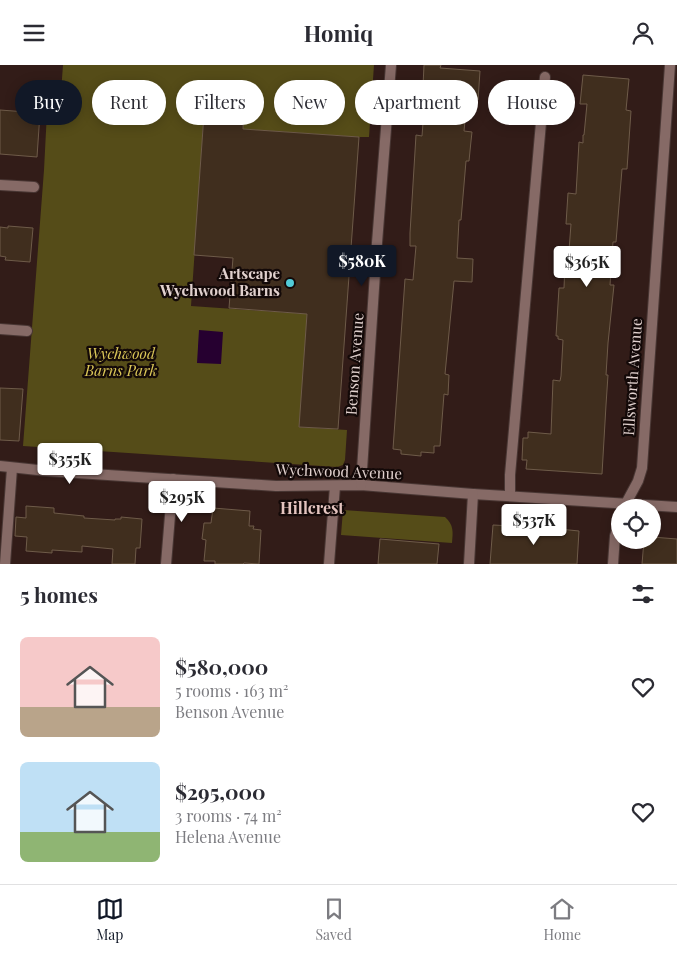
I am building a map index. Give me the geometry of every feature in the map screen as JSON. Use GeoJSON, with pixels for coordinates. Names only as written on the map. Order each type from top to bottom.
{"type":"FeatureCollection","features":[{"type":"Feature","properties":{"kind":"street","name":"Benson Avenue"},"geometry":{"type":"LineString","coordinates":[[362,485],[377,243],[391,65]]}},
{"type":"Feature","properties":{"kind":"street","name":"Ellsworth Avenue"},"geometry":{"type":"LineString","coordinates":[[629,499],[642,468],[670,65]]}},
{"type":"Feature","properties":{"kind":"street"},"geometry":{"type":"LineString","coordinates":[[510,496],[510,475],[545,77]]}},
{"type":"Feature","properties":{"kind":"street"},"geometry":{"type":"LineString","coordinates":[[0,185],[34,187]]}},
{"type":"Feature","properties":{"kind":"street"},"geometry":{"type":"LineString","coordinates":[[0,329],[27,331]]}},
{"type":"Feature","properties":{"kind":"street","name":"Wychwood Avenue"},"geometry":{"type":"LineString","coordinates":[[0,466],[47,471],[276,486],[362,485],[611,505]]}},
{"type":"Feature","properties":{"kind":"street"},"geometry":{"type":"LineString","coordinates":[[5,564],[12,468]]}},
{"type":"Feature","properties":{"kind":"street"},"geometry":{"type":"LineString","coordinates":[[166,564],[173,479]]}},
{"type":"Feature","properties":{"kind":"street"},"geometry":{"type":"LineString","coordinates":[[329,564],[335,486]]}},
{"type":"Feature","properties":{"kind":"street"},"geometry":{"type":"LineString","coordinates":[[469,564],[473,495]]}},
{"type":"Feature","properties":{"kind":"street","name":"Wychwood Avenue"},"geometry":{"type":"LineString","coordinates":[[661,507],[677,507]]}},
{"type":"Feature","properties":{"kind":"street"},"geometry":{"type":"LineString","coordinates":[[613,564],[614,549]]}},
{"type":"Feature","properties":{"kind":"green space","name":"Wychwood Barns Park"},"geometry":{"type":"Polygon","coordinates":[[[63,65],[374,65],[373,80],[355,80],[355,125],[370,125],[369,137],[243,129],[243,125],[264,125],[264,80],[176,80],[176,125],[203,125],[191,306],[307,314],[300,427],[347,430],[343,465],[337,467],[23,446],[46,125],[82,125],[82,80],[62,80],[63,65]]]}},
{"type":"Feature","properties":{"kind":"green space"},"geometry":{"type":"Polygon","coordinates":[[[343,510],[445,517],[453,532],[452,543],[341,535],[343,510]]]}},
{"type":"Feature","properties":{"kind":"shaded area"},"geometry":{"type":"Polygon","coordinates":[[[199,330],[223,332],[221,364],[197,363],[199,330]]]}},
{"type":"Feature","properties":{"kind":"building"},"geometry":{"type":"Polygon","coordinates":[[[424,65],[441,65],[440,68],[480,71],[478,100],[478,80],[423,80],[424,65]]]}},
{"type":"Feature","properties":{"kind":"building"},"geometry":{"type":"Polygon","coordinates":[[[583,75],[629,79],[626,110],[631,111],[627,169],[622,169],[616,242],[613,242],[610,285],[614,285],[608,343],[602,474],[526,469],[527,460],[522,460],[523,438],[528,438],[528,432],[551,434],[553,380],[560,381],[561,376],[563,340],[558,339],[558,336],[556,336],[559,288],[564,288],[565,264],[568,264],[571,224],[566,224],[568,193],[576,194],[579,142],[583,143],[584,135],[587,104],[580,104],[583,75]]]}},
{"type":"Feature","properties":{"kind":"building"},"geometry":{"type":"Polygon","coordinates":[[[0,110],[15,111],[15,125],[39,125],[37,157],[0,154],[0,110]]]}},
{"type":"Feature","properties":{"kind":"building","name":"Artscape Wychwood Barns"},"geometry":{"type":"Polygon","coordinates":[[[203,125],[243,125],[243,129],[359,137],[338,429],[299,427],[307,314],[229,308],[233,258],[194,255],[203,125]]]}},
{"type":"Feature","properties":{"kind":"building"},"geometry":{"type":"Polygon","coordinates":[[[423,125],[465,125],[464,131],[472,132],[469,161],[466,161],[461,220],[459,220],[457,258],[473,259],[472,282],[454,281],[445,374],[449,375],[448,395],[444,394],[440,446],[434,446],[434,453],[421,452],[421,456],[401,454],[401,450],[393,449],[405,279],[413,280],[416,246],[410,246],[410,233],[416,135],[422,136],[423,125]]]}},
{"type":"Feature","properties":{"kind":"building"},"geometry":{"type":"Polygon","coordinates":[[[8,226],[33,228],[30,262],[5,260],[6,257],[0,256],[0,227],[8,228],[8,226]]]}},
{"type":"Feature","properties":{"kind":"building"},"geometry":{"type":"Polygon","coordinates":[[[0,388],[23,389],[19,441],[0,440],[0,388]]]}},
{"type":"Feature","properties":{"kind":"building"},"geometry":{"type":"Polygon","coordinates":[[[26,506],[54,508],[54,513],[84,516],[84,518],[115,520],[121,519],[121,517],[142,519],[140,548],[136,548],[135,564],[112,564],[113,549],[82,546],[82,552],[52,550],[52,553],[26,551],[27,537],[15,536],[16,517],[26,518],[26,506]]]}},
{"type":"Feature","properties":{"kind":"building"},"geometry":{"type":"Polygon","coordinates":[[[213,508],[250,511],[249,526],[254,526],[253,529],[261,530],[259,564],[215,564],[215,561],[204,561],[206,540],[202,539],[204,523],[211,523],[213,508]]]}},
{"type":"Feature","properties":{"kind":"building"},"geometry":{"type":"Polygon","coordinates":[[[493,525],[579,531],[577,564],[490,564],[493,525]]]}},
{"type":"Feature","properties":{"kind":"building"},"geometry":{"type":"Polygon","coordinates":[[[661,538],[677,539],[677,564],[642,564],[643,549],[661,549],[661,538]]]}},
{"type":"Feature","properties":{"kind":"building"},"geometry":{"type":"Polygon","coordinates":[[[380,539],[439,544],[437,564],[378,564],[380,539]]]}},
{"type":"Feature","properties":{"kind":"place","name":"Artscape Wychwood Barns"},"geometry":{"type":"Point","coordinates":[290,283]}},
{"type":"Feature","properties":{"kind":"district","name":"Hillcrest"},"geometry":{"type":"Point","coordinates":[312,508]}}]}
